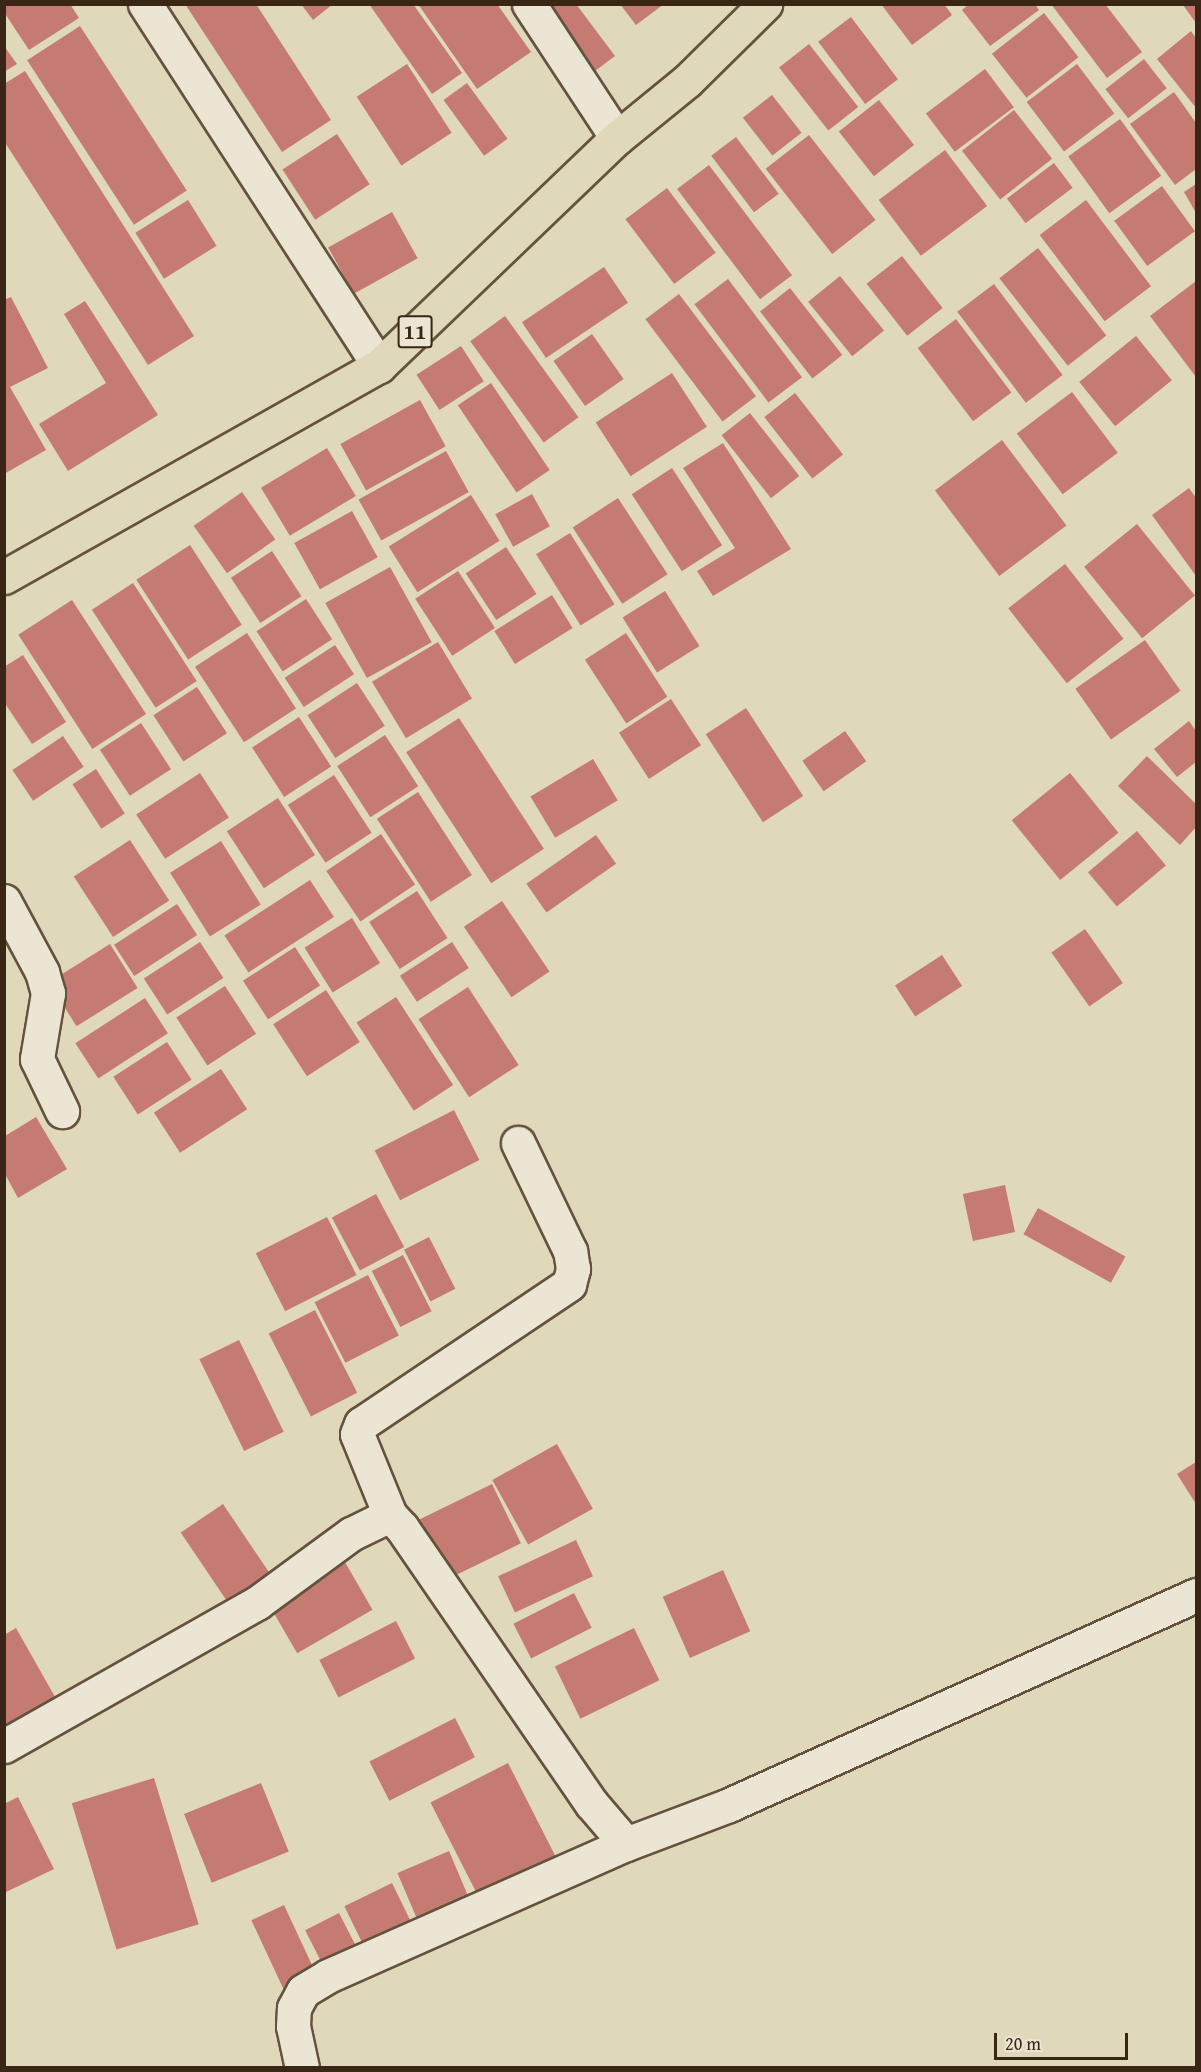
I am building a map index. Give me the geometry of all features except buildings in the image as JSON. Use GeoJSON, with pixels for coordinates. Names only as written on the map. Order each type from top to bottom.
{"type":"FeatureCollection","features":[{"type":"Feature","properties":{"kind":"highway","name":"11"},"geometry":{"type":"LineString","coordinates":[[4,577],[379,366],[617,138],[687,81],[765,4]]}},
{"type":"Feature","properties":{"kind":"street"},"geometry":{"type":"LineString","coordinates":[[145,4],[379,366]]}},
{"type":"Feature","properties":{"kind":"street"},"geometry":{"type":"LineString","coordinates":[[529,4],[617,138]]}},
{"type":"Feature","properties":{"kind":"street"},"geometry":{"type":"LineString","coordinates":[[4,901],[42,972],[48,993],[37,1059],[62,1112]]}},
{"type":"Feature","properties":{"kind":"street"},"geometry":{"type":"LineString","coordinates":[[518,1143],[570,1251],[573,1269],[569,1284],[361,1424],[357,1434],[390,1515],[591,1803],[626,1844]]}},
{"type":"Feature","properties":{"kind":"street"},"geometry":{"type":"LineString","coordinates":[[4,1746],[256,1603],[351,1534],[390,1515]]}},
{"type":"Feature","properties":{"kind":"street"},"geometry":{"type":"LineString","coordinates":[[302,2067],[293,2026],[294,2008],[303,1991],[328,1976],[626,1844],[729,1805],[1197,1595]]}}]}
